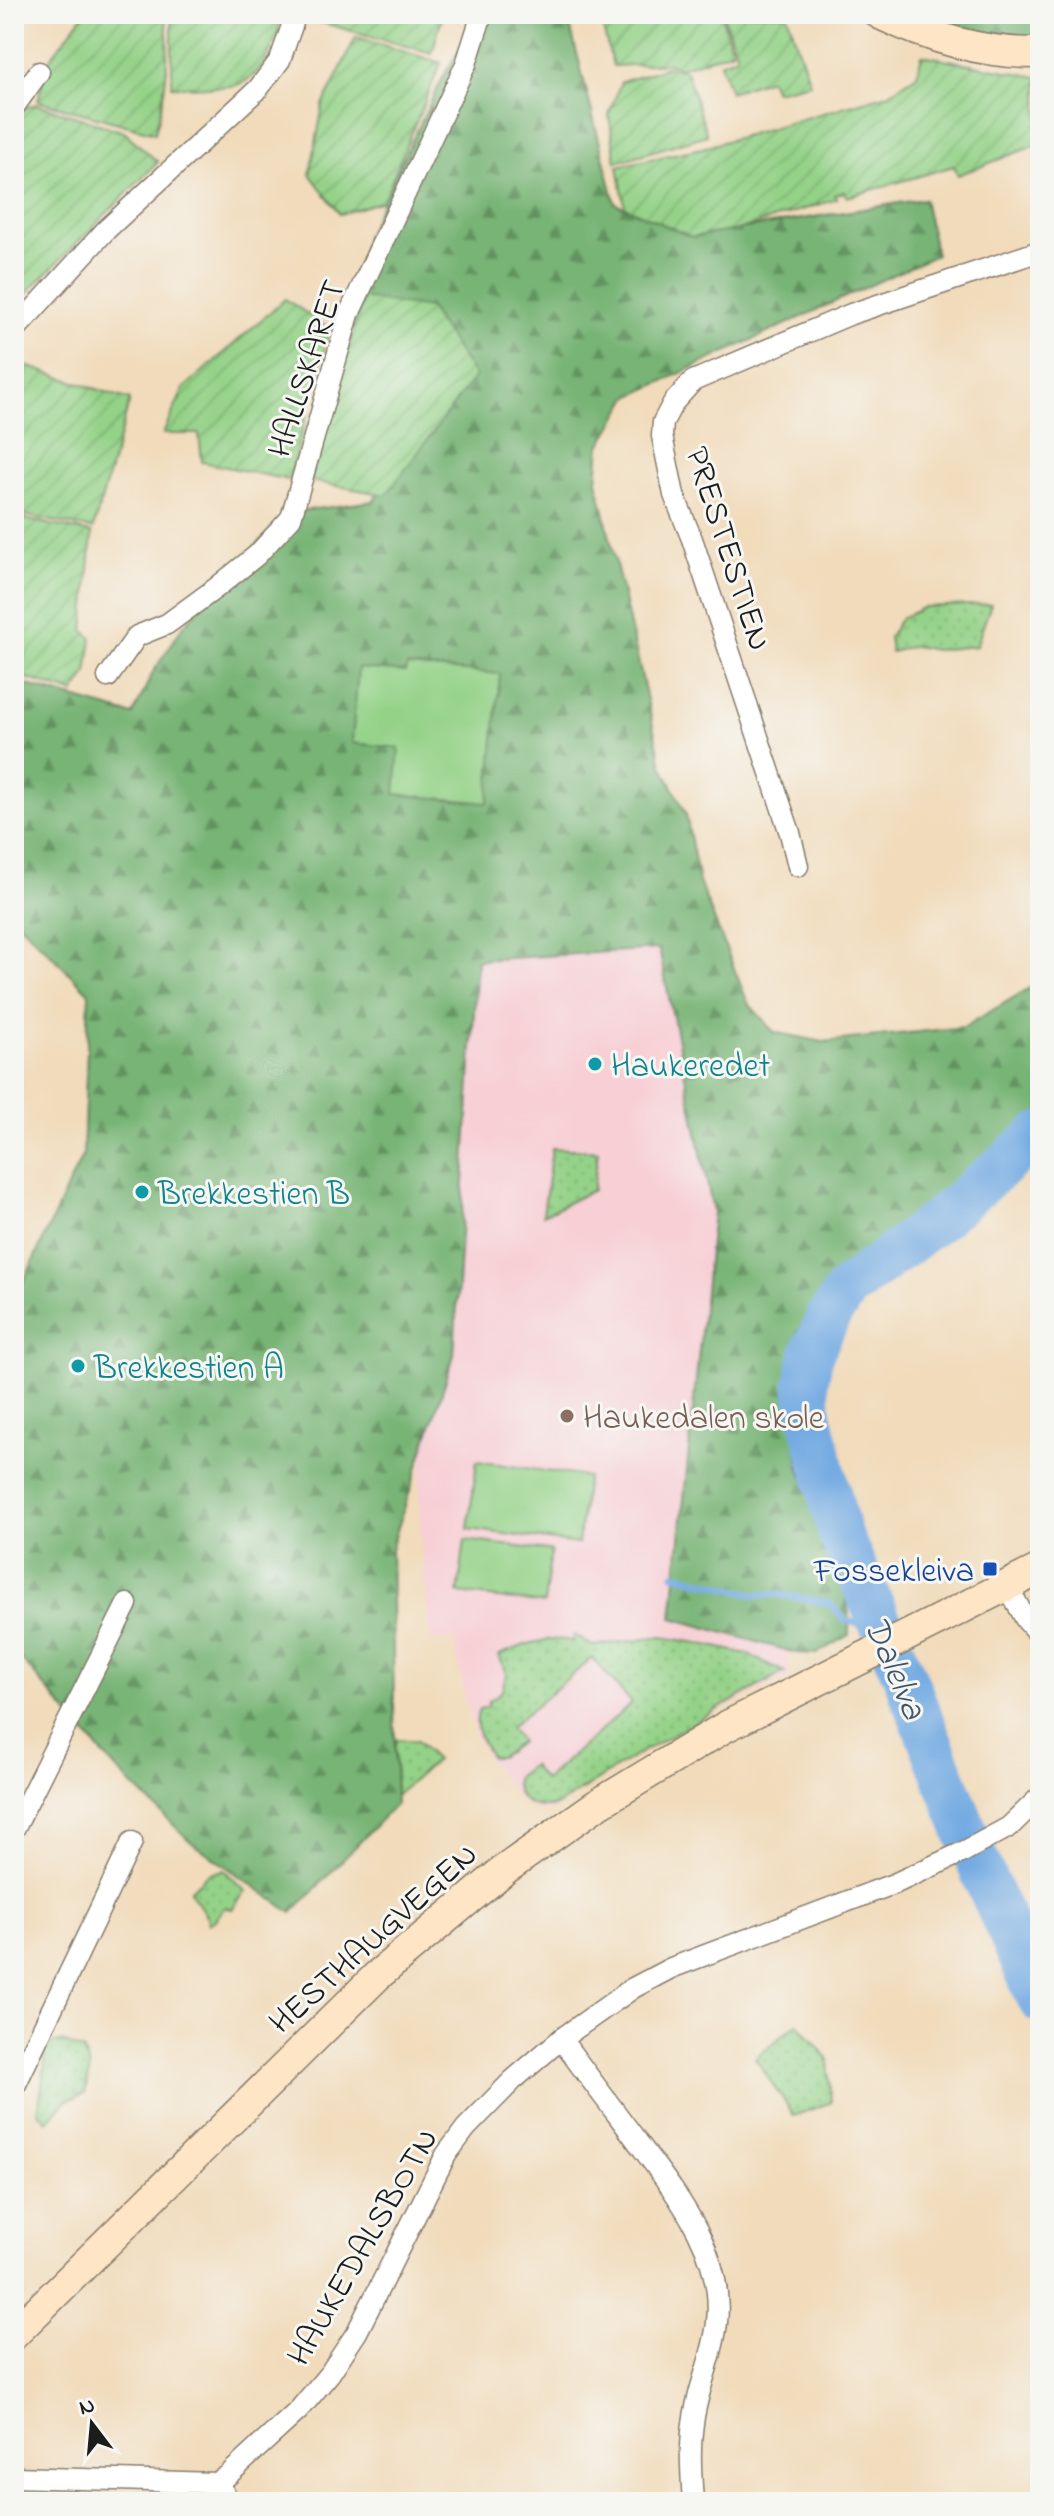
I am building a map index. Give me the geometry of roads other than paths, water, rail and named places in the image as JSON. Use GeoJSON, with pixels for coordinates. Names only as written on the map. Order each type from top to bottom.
{"type":"FeatureCollection","features":[{"type":"Feature","properties":{"kind":"main road"},"geometry":{"type":"LineString","coordinates":[[880,14],[914,30],[976,48],[1040,53]]}},
{"type":"Feature","properties":{"kind":"main road"},"geometry":{"type":"LineString","coordinates":[[1007,1585],[1040,1569]]}},
{"type":"Feature","properties":{"kind":"main road","name":"HESTHAUGVEGEN"},"geometry":{"type":"LineString","coordinates":[[14,2334],[367,1985],[454,1909],[538,1845],[618,1791],[725,1727],[1007,1585]]}},
{"type":"Feature","properties":{"kind":"street"},"geometry":{"type":"LineString","coordinates":[[14,331],[106,230],[258,89],[280,60],[296,14]]}},
{"type":"Feature","properties":{"kind":"street","name":"HALLSKARET"},"geometry":{"type":"LineString","coordinates":[[108,677],[137,636],[167,624],[216,588],[257,555],[291,518],[349,314],[466,64],[482,14]]}},
{"type":"Feature","properties":{"kind":"street"},"geometry":{"type":"LineString","coordinates":[[14,107],[39,72]]}},
{"type":"Feature","properties":{"kind":"street","name":"PRESTESTIEN"},"geometry":{"type":"LineString","coordinates":[[798,866],[790,833],[697,554],[674,495],[662,436],[663,422],[673,403],[693,381],[851,314],[1040,251]]}},
{"type":"Feature","properties":{"kind":"street"},"geometry":{"type":"LineString","coordinates":[[1007,1585],[1026,1620],[1040,1636]]}},
{"type":"Feature","properties":{"kind":"street"},"geometry":{"type":"LineString","coordinates":[[14,1829],[127,1604]]}},
{"type":"Feature","properties":{"kind":"street","name":"HAUKEDALSBOTN"},"geometry":{"type":"LineString","coordinates":[[216,2483],[299,2410],[330,2373],[357,2332],[446,2155],[488,2104],[561,2039],[633,1988],[671,1968],[896,1883],[963,1852],[1009,1827],[1040,1797]]}},
{"type":"Feature","properties":{"kind":"street"},"geometry":{"type":"LineString","coordinates":[[14,2088],[132,1842]]}},
{"type":"Feature","properties":{"kind":"street"},"geometry":{"type":"LineString","coordinates":[[561,2039],[682,2202],[699,2233],[712,2271],[717,2292],[717,2325],[693,2417],[690,2455],[693,2502]]}},
{"type":"Feature","properties":{"kind":"street"},"geometry":{"type":"LineString","coordinates":[[14,2477],[216,2483],[231,2502]]}},
{"type":"Feature","properties":{"kind":"water"},"geometry":{"type":"Polygon","coordinates":[[[989,1868],[1033,1936],[1040,1955],[1040,2033],[1001,1931],[968,1875],[989,1868]]]}},
{"type":"Feature","properties":{"kind":"waterway","name":"Dalelva"},"geometry":{"type":"LineString","coordinates":[[1040,1134],[938,1220],[846,1290],[829,1316],[812,1353],[806,1383],[810,1415],[839,1532],[904,1675],[981,1870],[1040,2001]]}},
{"type":"Feature","properties":{"kind":"waterway"},"geometry":{"type":"LineString","coordinates":[[674,1574],[755,1595],[776,1594],[829,1603],[845,1620],[861,1625],[878,1621]]}},
{"type":"Feature","properties":{"kind":"place","name":"Haukeredet"},"geometry":{"type":"Point","coordinates":[595,1064]}},
{"type":"Feature","properties":{"kind":"place","name":"Brekkestien B"},"geometry":{"type":"Point","coordinates":[142,1192]}},
{"type":"Feature","properties":{"kind":"place","name":"Brekkestien A"},"geometry":{"type":"Point","coordinates":[78,1366]}},
{"type":"Feature","properties":{"kind":"place","name":"Haukedalen skole"},"geometry":{"type":"Point","coordinates":[567,1416]}},
{"type":"Feature","properties":{"kind":"place","name":"Fossekleiva"},"geometry":{"type":"Point","coordinates":[990,1569]}}]}
